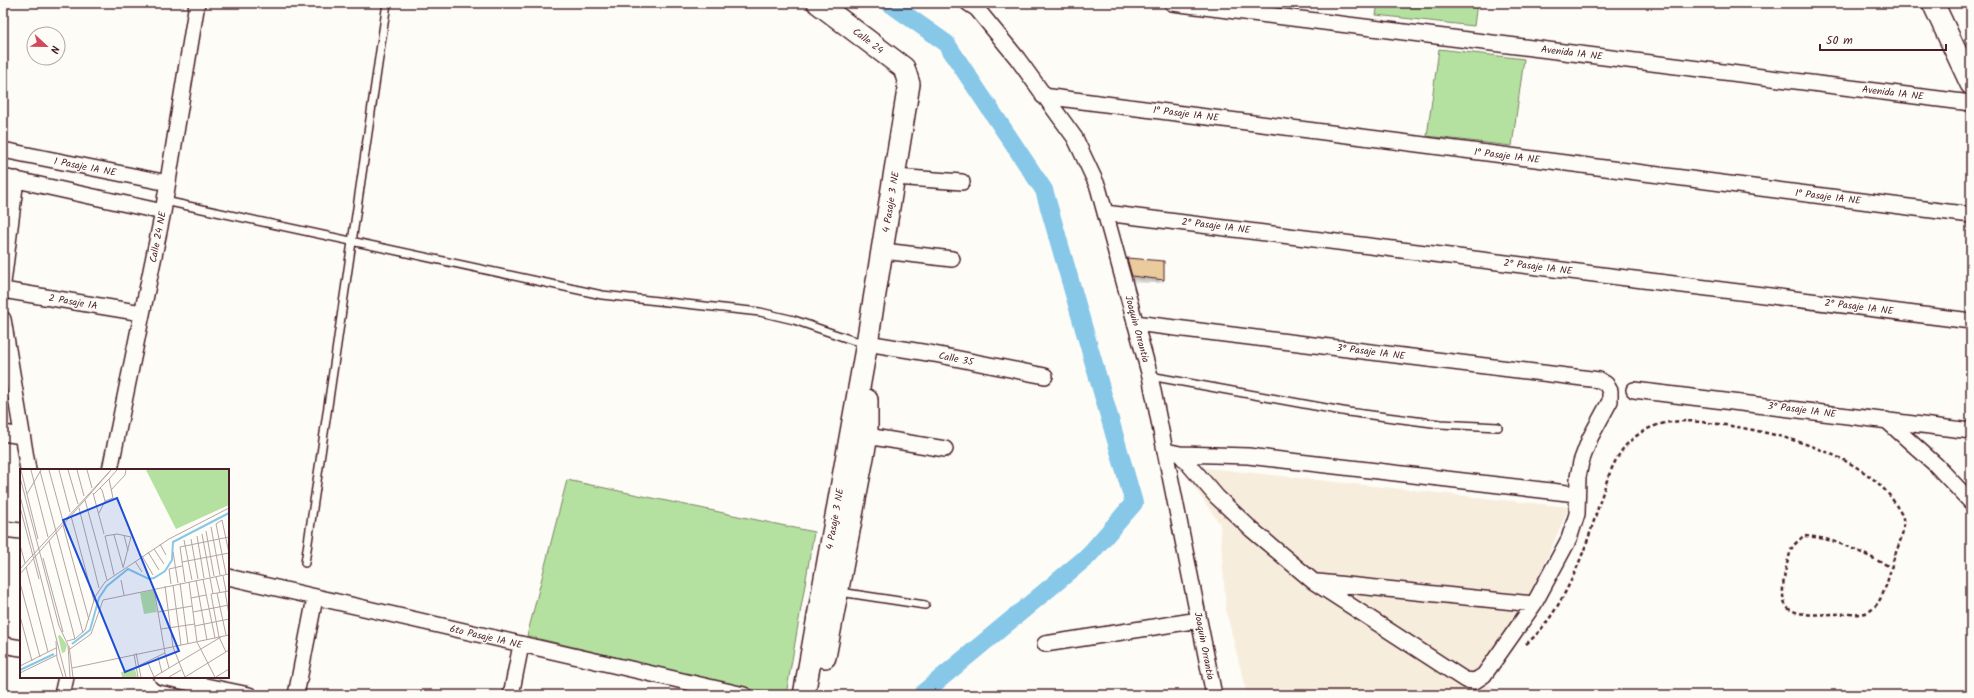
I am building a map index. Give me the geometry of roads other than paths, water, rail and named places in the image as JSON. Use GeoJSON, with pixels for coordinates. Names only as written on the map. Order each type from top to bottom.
{"type":"FeatureCollection","features":[{"type":"Feature","properties":{"kind":"street","name":"Calle 24 NE"},"geometry":{"type":"LineString","coordinates":[[110,469],[164,207],[197,3]]}},
{"type":"Feature","properties":{"kind":"street","name":"Calle 24"},"geometry":{"type":"LineString","coordinates":[[818,3],[904,68],[910,84]]}},
{"type":"Feature","properties":{"kind":"street","name":"Joaquin Orrantia"},"geometry":{"type":"LineString","coordinates":[[968,3],[977,9],[1017,58],[1043,96],[1075,138],[1098,187],[1135,323],[1173,452],[1199,620],[1214,695]]}},
{"type":"Feature","properties":{"kind":"street","name":"Avenida 1A NE"},"geometry":{"type":"LineString","coordinates":[[1172,3],[1971,103]]}},
{"type":"Feature","properties":{"kind":"street"},"geometry":{"type":"LineString","coordinates":[[1933,3],[1971,84]]}},
{"type":"Feature","properties":{"kind":"street","name":"4 Pasaje 3 NE"},"geometry":{"type":"LineString","coordinates":[[804,695],[868,343],[910,84]]}},
{"type":"Feature","properties":{"kind":"street","name":"1° Pasaje 1A NE"},"geometry":{"type":"LineString","coordinates":[[1043,96],[1971,216]]}},
{"type":"Feature","properties":{"kind":"street","name":"1 Pasaje 1A NE"},"geometry":{"type":"LineString","coordinates":[[3,150],[168,183]]}},
{"type":"Feature","properties":{"kind":"street"},"geometry":{"type":"LineString","coordinates":[[895,177],[962,182]]}},
{"type":"Feature","properties":{"kind":"street"},"geometry":{"type":"LineString","coordinates":[[3,283],[9,178],[164,207]]}},
{"type":"Feature","properties":{"kind":"street","name":"2° Pasaje 1A NE"},"geometry":{"type":"LineString","coordinates":[[1105,212],[1971,321]]}},
{"type":"Feature","properties":{"kind":"street"},"geometry":{"type":"LineString","coordinates":[[883,251],[952,259]]}},
{"type":"Feature","properties":{"kind":"street","name":"2 Pasaje 1A"},"geometry":{"type":"LineString","coordinates":[[3,290],[142,313]]}},
{"type":"Feature","properties":{"kind":"street"},"geometry":{"type":"LineString","coordinates":[[3,320],[28,469]]}},
{"type":"Feature","properties":{"kind":"street","name":"3° Pasaje 1A NE"},"geometry":{"type":"LineString","coordinates":[[1135,323],[1598,380],[1606,384],[1610,391],[1610,401],[1590,438],[1581,462],[1576,494]]}},
{"type":"Feature","properties":{"kind":"street","name":"4 Pasaje 3 NE"},"geometry":{"type":"LineString","coordinates":[[818,695],[867,436],[868,343]]}},
{"type":"Feature","properties":{"kind":"street","name":"Calle 35"},"geometry":{"type":"LineString","coordinates":[[868,343],[934,354],[1045,376]]}},
{"type":"Feature","properties":{"kind":"street","name":"3° Pasaje 1A NE"},"geometry":{"type":"LineString","coordinates":[[1634,390],[1971,431]]}},
{"type":"Feature","properties":{"kind":"street"},"geometry":{"type":"LineString","coordinates":[[1886,420],[1936,465],[1971,502]]}},
{"type":"Feature","properties":{"kind":"street"},"geometry":{"type":"LineString","coordinates":[[3,433],[22,436]]}},
{"type":"Feature","properties":{"kind":"street"},"geometry":{"type":"LineString","coordinates":[[867,436],[946,449]]}},
{"type":"Feature","properties":{"kind":"street"},"geometry":{"type":"LineString","coordinates":[[1173,452],[1248,456],[1576,494],[1577,514],[1569,539],[1534,604],[1484,675],[1475,681],[1466,680],[1314,582],[1250,529],[1173,452]]}},
{"type":"Feature","properties":{"kind":"street"},"geometry":{"type":"LineString","coordinates":[[3,529],[20,532]]}},
{"type":"Feature","properties":{"kind":"street","name":"6to Pasaje 1A NE"},"geometry":{"type":"LineString","coordinates":[[229,577],[744,695]]}},
{"type":"Feature","properties":{"kind":"street"},"geometry":{"type":"LineString","coordinates":[[1314,582],[1534,604]]}},
{"type":"Feature","properties":{"kind":"street"},"geometry":{"type":"LineString","coordinates":[[296,695],[315,598]]}},
{"type":"Feature","properties":{"kind":"street"},"geometry":{"type":"LineString","coordinates":[[1045,644],[1199,620]]}},
{"type":"Feature","properties":{"kind":"street"},"geometry":{"type":"LineString","coordinates":[[3,645],[20,648]]}},
{"type":"Feature","properties":{"kind":"street"},"geometry":{"type":"LineString","coordinates":[[511,695],[521,645]]}},
{"type":"Feature","properties":{"kind":"street"},"geometry":{"type":"LineString","coordinates":[[62,695],[66,678]]}},
{"type":"Feature","properties":{"kind":"street"},"geometry":{"type":"LineString","coordinates":[[167,678],[249,695]]}},
{"type":"Feature","properties":{"kind":"lane"},"geometry":{"type":"LineString","coordinates":[[306,563],[351,241],[387,3]]}},
{"type":"Feature","properties":{"kind":"lane"},"geometry":{"type":"LineString","coordinates":[[164,207],[351,241],[602,295],[760,312],[794,320],[852,340],[868,343]]}},
{"type":"Feature","properties":{"kind":"lane"},"geometry":{"type":"LineString","coordinates":[[1150,376],[1348,412],[1440,424],[1498,427]]}},
{"type":"Feature","properties":{"kind":"lane"},"geometry":{"type":"LineString","coordinates":[[838,592],[924,605]]}},
{"type":"Feature","properties":{"kind":"waterway"},"geometry":{"type":"LineString","coordinates":[[889,3],[946,43],[1044,190],[1134,503],[1088,556],[923,693],[923,695]]}}]}
